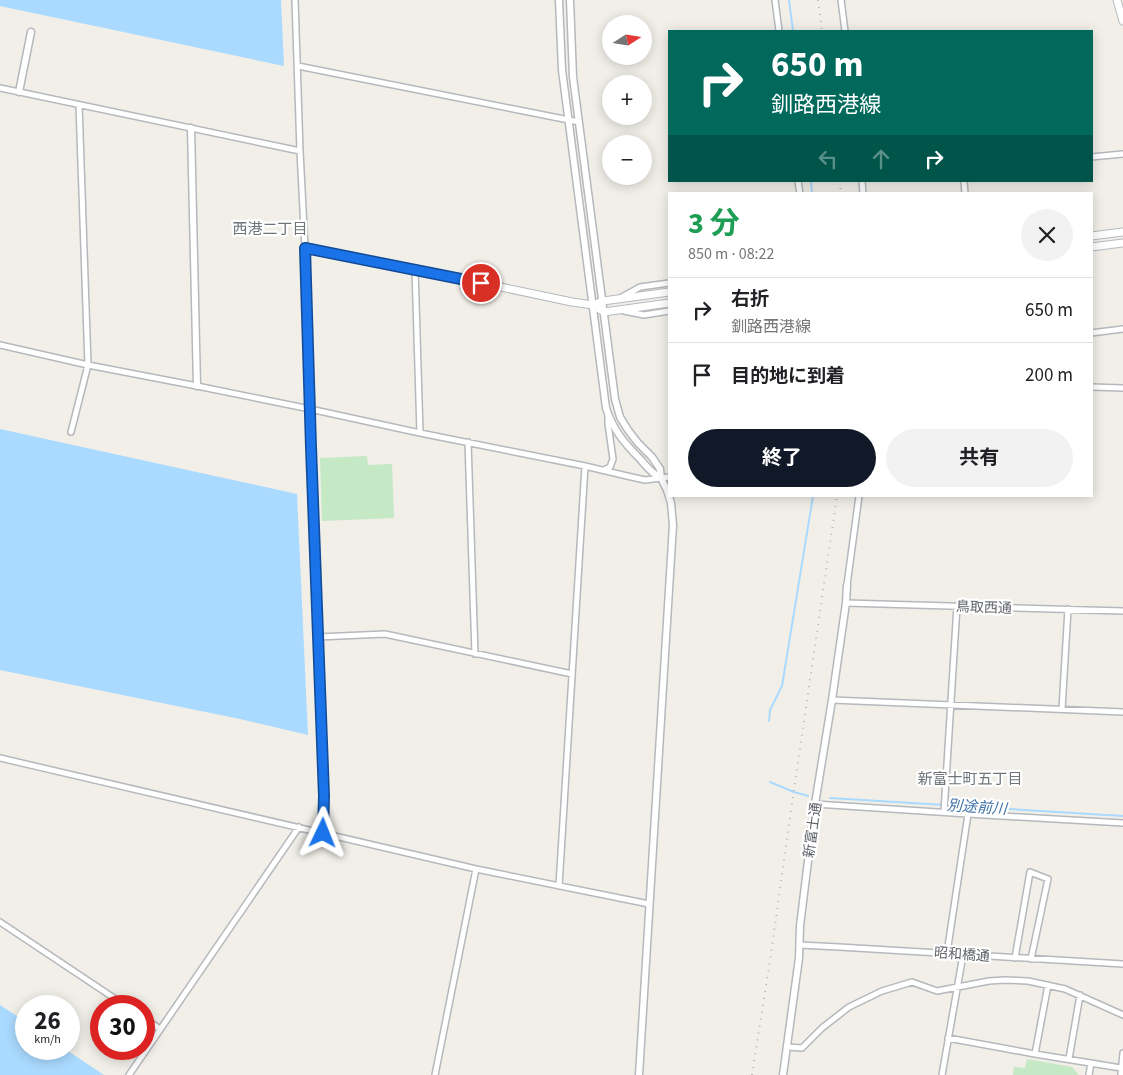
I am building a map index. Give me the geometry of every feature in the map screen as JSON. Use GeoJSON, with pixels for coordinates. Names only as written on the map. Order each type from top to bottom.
{"type":"FeatureCollection","features":[{"type":"Feature","properties":{"kind":"main road"},"geometry":{"type":"LineString","coordinates":[[1116,0],[1123,21]]}},
{"type":"Feature","properties":{"kind":"main road"},"geometry":{"type":"LineString","coordinates":[[1093,236],[1123,232]]}},
{"type":"Feature","properties":{"kind":"main road"},"geometry":{"type":"LineString","coordinates":[[1093,247],[1123,243]]}},
{"type":"Feature","properties":{"kind":"main road"},"geometry":{"type":"LineString","coordinates":[[305,248],[594,305],[604,312],[668,303]]}},
{"type":"Feature","properties":{"kind":"main road"},"geometry":{"type":"LineString","coordinates":[[594,305],[603,301],[668,292]]}},
{"type":"Feature","properties":{"kind":"street"},"geometry":{"type":"LineString","coordinates":[[295,0],[324,796],[323,833]]}},
{"type":"Feature","properties":{"kind":"street"},"geometry":{"type":"LineString","coordinates":[[559,0],[562,70],[606,408],[614,428],[624,443],[652,474],[661,478]]}},
{"type":"Feature","properties":{"kind":"street"},"geometry":{"type":"LineString","coordinates":[[570,0],[573,78],[615,399],[620,417],[638,443],[652,457],[660,469],[661,478],[668,493]]}},
{"type":"Feature","properties":{"kind":"street"},"geometry":{"type":"LineString","coordinates":[[775,0],[779,30]]}},
{"type":"Feature","properties":{"kind":"street"},"geometry":{"type":"LineString","coordinates":[[841,0],[844,30]]}},
{"type":"Feature","properties":{"kind":"street"},"geometry":{"type":"LineString","coordinates":[[19,92],[31,32]]}},
{"type":"Feature","properties":{"kind":"street"},"geometry":{"type":"LineString","coordinates":[[298,66],[579,122]]}},
{"type":"Feature","properties":{"kind":"street"},"geometry":{"type":"LineString","coordinates":[[0,88],[300,151]]}},
{"type":"Feature","properties":{"kind":"street"},"geometry":{"type":"LineString","coordinates":[[71,432],[88,365],[79,105]]}},
{"type":"Feature","properties":{"kind":"street"},"geometry":{"type":"LineString","coordinates":[[191,128],[197,386]]}},
{"type":"Feature","properties":{"kind":"street"},"geometry":{"type":"LineString","coordinates":[[1093,157],[1123,154]]}},
{"type":"Feature","properties":{"kind":"street"},"geometry":{"type":"LineString","coordinates":[[415,269],[420,433]]}},
{"type":"Feature","properties":{"kind":"street"},"geometry":{"type":"LineString","coordinates":[[618,299],[640,287],[668,283]]}},
{"type":"Feature","properties":{"kind":"street"},"geometry":{"type":"LineString","coordinates":[[619,310],[644,315],[668,311]]}},
{"type":"Feature","properties":{"kind":"street"},"geometry":{"type":"LineString","coordinates":[[1093,333],[1123,329]]}},
{"type":"Feature","properties":{"kind":"street"},"geometry":{"type":"LineString","coordinates":[[0,345],[88,365],[310,409],[646,480],[668,477]]}},
{"type":"Feature","properties":{"kind":"street"},"geometry":{"type":"LineString","coordinates":[[1093,387],[1123,388]]}},
{"type":"Feature","properties":{"kind":"street"},"geometry":{"type":"LineString","coordinates":[[604,471],[610,467],[613,459],[608,415]]}},
{"type":"Feature","properties":{"kind":"street"},"geometry":{"type":"LineString","coordinates":[[468,442],[475,654]]}},
{"type":"Feature","properties":{"kind":"street"},"geometry":{"type":"LineString","coordinates":[[559,886],[585,466]]}},
{"type":"Feature","properties":{"kind":"street"},"geometry":{"type":"LineString","coordinates":[[639,1075],[673,525],[669,497]]}},
{"type":"Feature","properties":{"kind":"street"},"geometry":{"type":"LineString","coordinates":[[847,585],[859,497]]}},
{"type":"Feature","properties":{"kind":"street","name":"新富士通"},"geometry":{"type":"LineString","coordinates":[[783,1075],[800,945],[800,926],[847,585]]}},
{"type":"Feature","properties":{"kind":"street","name":"鳥取西通"},"geometry":{"type":"LineString","coordinates":[[846,603],[1123,611]]}},
{"type":"Feature","properties":{"kind":"street"},"geometry":{"type":"LineString","coordinates":[[944,812],[957,606]]}},
{"type":"Feature","properties":{"kind":"street"},"geometry":{"type":"LineString","coordinates":[[1062,709],[1068,609]]}},
{"type":"Feature","properties":{"kind":"street"},"geometry":{"type":"LineString","coordinates":[[318,637],[385,634],[572,674]]}},
{"type":"Feature","properties":{"kind":"street"},"geometry":{"type":"LineString","coordinates":[[832,700],[1123,712]]}},
{"type":"Feature","properties":{"kind":"street"},"geometry":{"type":"LineString","coordinates":[[0,758],[476,868],[649,904]]}},
{"type":"Feature","properties":{"kind":"street"},"geometry":{"type":"LineString","coordinates":[[816,804],[1123,823]]}},
{"type":"Feature","properties":{"kind":"street"},"geometry":{"type":"LineString","coordinates":[[947,954],[968,814]]}},
{"type":"Feature","properties":{"kind":"street"},"geometry":{"type":"LineString","coordinates":[[129,1075],[299,828]]}},
{"type":"Feature","properties":{"kind":"street"},"geometry":{"type":"LineString","coordinates":[[435,1075],[476,868]]}},
{"type":"Feature","properties":{"kind":"street"},"geometry":{"type":"LineString","coordinates":[[1015,958],[1030,872],[1048,879],[1031,958]]}},
{"type":"Feature","properties":{"kind":"street"},"geometry":{"type":"LineString","coordinates":[[0,922],[110,995]]}},
{"type":"Feature","properties":{"kind":"street","name":"昭和橋通"},"geometry":{"type":"LineString","coordinates":[[800,945],[1123,964]]}},
{"type":"Feature","properties":{"kind":"street"},"geometry":{"type":"LineString","coordinates":[[942,1075],[963,955]]}},
{"type":"Feature","properties":{"kind":"street"},"geometry":{"type":"LineString","coordinates":[[787,1047],[802,1048],[822,1028],[849,1007],[882,990],[912,982],[936,990],[989,981],[1028,981],[1065,989],[1123,1015]]}},
{"type":"Feature","properties":{"kind":"street"},"geometry":{"type":"LineString","coordinates":[[1035,1054],[1048,985]]}},
{"type":"Feature","properties":{"kind":"street"},"geometry":{"type":"LineString","coordinates":[[1068,1059],[1080,995]]}},
{"type":"Feature","properties":{"kind":"street"},"geometry":{"type":"LineString","coordinates":[[155,1026],[160,1029]]}},
{"type":"Feature","properties":{"kind":"street"},"geometry":{"type":"LineString","coordinates":[[948,1038],[1121,1068]]}},
{"type":"Feature","properties":{"kind":"street"},"geometry":{"type":"LineString","coordinates":[[1120,1075],[1123,1053]]}},
{"type":"Feature","properties":{"kind":"street"},"geometry":{"type":"LineString","coordinates":[[1088,1075],[1091,1063]]}},
{"type":"Feature","properties":{"kind":"green space"},"geometry":{"type":"Polygon","coordinates":[[[367,456],[368,465],[392,464],[394,518],[322,521],[320,458],[367,456]]]}},
{"type":"Feature","properties":{"kind":"green space"},"geometry":{"type":"Polygon","coordinates":[[[1027,1059],[1072,1067],[1079,1075],[1013,1075],[1014,1067],[1025,1068],[1027,1059]]]}},
{"type":"Feature","properties":{"kind":"water"},"geometry":{"type":"Polygon","coordinates":[[[0,0],[281,0],[284,66],[0,6],[0,0]]]}},
{"type":"Feature","properties":{"kind":"water"},"geometry":{"type":"Polygon","coordinates":[[[0,429],[297,494],[308,735],[240,719],[0,670],[0,429]]]}},
{"type":"Feature","properties":{"kind":"water"},"geometry":{"type":"Polygon","coordinates":[[[0,1005],[15,1015],[15,1060],[80,1059],[104,1075],[0,1075],[0,1005]]]}},
{"type":"Feature","properties":{"kind":"waterway","name":"別途前川"},"geometry":{"type":"LineString","coordinates":[[789,0],[793,30]]}},
{"type":"Feature","properties":{"kind":"waterway","name":"別途前川"},"geometry":{"type":"LineString","coordinates":[[811,182],[812,192]]}},
{"type":"Feature","properties":{"kind":"waterway","name":"別途前川"},"geometry":{"type":"LineString","coordinates":[[769,721],[770,710],[782,686],[813,497]]}},
{"type":"Feature","properties":{"kind":"waterway","name":"別途前川"},"geometry":{"type":"LineString","coordinates":[[770,782],[808,796]]}},
{"type":"Feature","properties":{"kind":"waterway","name":"別途前川"},"geometry":{"type":"LineString","coordinates":[[830,798],[1123,816]]}},
{"type":"Feature","properties":{"kind":"railway"},"geometry":{"type":"LineString","coordinates":[[818,0],[822,30]]}},
{"type":"Feature","properties":{"kind":"railway"},"geometry":{"type":"LineString","coordinates":[[840,182],[841,192]]}},
{"type":"Feature","properties":{"kind":"railway"},"geometry":{"type":"LineString","coordinates":[[752,1075],[837,497]]}},
{"type":"Feature","properties":{"kind":"district","name":"西港二丁目"},"geometry":{"type":"Point","coordinates":[270,229]}},
{"type":"Feature","properties":{"kind":"district","name":"新富士町五丁目"},"geometry":{"type":"Point","coordinates":[970,779]}},
{"type":"Feature","properties":{"kind":"route"},"geometry":{"type":"LineString","coordinates":[[323,833],[324,796],[305,248],[481,283]]}}]}
